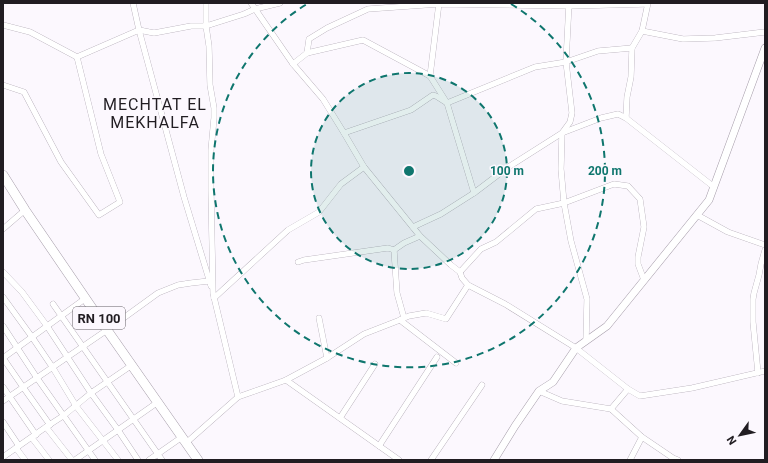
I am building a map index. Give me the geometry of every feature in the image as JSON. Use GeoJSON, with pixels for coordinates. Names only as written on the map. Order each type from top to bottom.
{"type":"FeatureCollection","features":[{"type":"Feature","properties":{"kind":"main road","name":"RN 100"},"geometry":{"type":"LineString","coordinates":[[3,175],[25,210],[107,330],[198,460]]}},
{"type":"Feature","properties":{"kind":"street"},"geometry":{"type":"LineString","coordinates":[[133,3],[184,197],[213,296],[238,397]]}},
{"type":"Feature","properties":{"kind":"street"},"geometry":{"type":"LineString","coordinates":[[206,3],[210,85],[214,108],[211,150],[213,296]]}},
{"type":"Feature","properties":{"kind":"street"},"geometry":{"type":"LineString","coordinates":[[251,3],[293,64],[323,99],[364,167],[420,236],[450,265],[460,272],[462,278],[468,285],[505,304],[576,348],[628,389],[640,396],[692,388],[765,371]]}},
{"type":"Feature","properties":{"kind":"street"},"geometry":{"type":"LineString","coordinates":[[77,57],[139,30],[154,33],[191,26],[206,26],[256,9],[280,3]]}},
{"type":"Feature","properties":{"kind":"street"},"geometry":{"type":"LineString","coordinates":[[430,76],[439,3]]}},
{"type":"Feature","properties":{"kind":"street"},"geometry":{"type":"LineString","coordinates":[[307,53],[309,38],[368,9],[439,3],[648,4],[642,31],[632,48],[631,77],[627,97],[626,118]]}},
{"type":"Feature","properties":{"kind":"street"},"geometry":{"type":"LineString","coordinates":[[569,4],[566,62],[572,113],[570,122],[562,134],[561,169],[564,203],[571,241],[587,299],[586,341]]}},
{"type":"Feature","properties":{"kind":"street"},"geometry":{"type":"LineString","coordinates":[[3,25],[30,32],[77,57],[101,154],[120,202],[99,215],[61,162],[24,92],[3,85]]}},
{"type":"Feature","properties":{"kind":"street"},"geometry":{"type":"LineString","coordinates":[[642,31],[683,40],[765,32]]}},
{"type":"Feature","properties":{"kind":"street"},"geometry":{"type":"LineString","coordinates":[[293,64],[307,53],[363,40],[430,76],[447,103],[474,193]]}},
{"type":"Feature","properties":{"kind":"street"},"geometry":{"type":"LineString","coordinates":[[447,103],[535,67],[566,62],[598,51],[632,48]]}},
{"type":"Feature","properties":{"kind":"street"},"geometry":{"type":"LineString","coordinates":[[494,460],[539,391],[553,382],[576,348],[607,326],[709,200],[765,48]]}},
{"type":"Feature","properties":{"kind":"street"},"geometry":{"type":"LineString","coordinates":[[344,133],[411,110],[433,95],[447,103]]}},
{"type":"Feature","properties":{"kind":"street"},"geometry":{"type":"LineString","coordinates":[[413,226],[441,214],[474,193],[506,168],[562,134],[602,118],[618,114],[626,118],[714,187]]}},
{"type":"Feature","properties":{"kind":"street"},"geometry":{"type":"LineString","coordinates":[[213,296],[288,230],[319,212],[341,184],[364,167]]}},
{"type":"Feature","properties":{"kind":"street"},"geometry":{"type":"LineString","coordinates":[[460,272],[481,249],[496,242],[536,209],[564,203],[614,184],[628,186],[640,200],[644,227],[638,264],[644,280]]}},
{"type":"Feature","properties":{"kind":"street"},"geometry":{"type":"LineString","coordinates":[[3,230],[25,210]]}},
{"type":"Feature","properties":{"kind":"street"},"geometry":{"type":"LineString","coordinates":[[697,215],[728,232],[765,245]]}},
{"type":"Feature","properties":{"kind":"street"},"geometry":{"type":"LineString","coordinates":[[394,250],[404,243],[420,236]]}},
{"type":"Feature","properties":{"kind":"street"},"geometry":{"type":"LineString","coordinates":[[298,262],[388,248],[394,250]]}},
{"type":"Feature","properties":{"kind":"street"},"geometry":{"type":"LineString","coordinates":[[394,250],[397,293],[402,319],[456,363]]}},
{"type":"Feature","properties":{"kind":"street"},"geometry":{"type":"LineString","coordinates":[[758,373],[753,322],[753,300],[765,250]]}},
{"type":"Feature","properties":{"kind":"street"},"geometry":{"type":"LineString","coordinates":[[3,272],[22,292],[47,326],[91,393],[138,460]]}},
{"type":"Feature","properties":{"kind":"street"},"geometry":{"type":"LineString","coordinates":[[3,401],[53,368],[158,293],[178,285],[209,282]]}},
{"type":"Feature","properties":{"kind":"street"},"geometry":{"type":"LineString","coordinates":[[149,460],[184,440],[238,397],[286,380],[327,358],[364,334],[402,319],[426,313],[446,318],[468,285]]}},
{"type":"Feature","properties":{"kind":"street"},"geometry":{"type":"LineString","coordinates":[[3,297],[53,368],[76,406],[118,460]]}},
{"type":"Feature","properties":{"kind":"street"},"geometry":{"type":"LineString","coordinates":[[86,298],[3,358],[48,426],[74,460],[158,402]]}},
{"type":"Feature","properties":{"kind":"street"},"geometry":{"type":"LineString","coordinates":[[53,304],[162,460]]}},
{"type":"Feature","properties":{"kind":"street"},"geometry":{"type":"LineString","coordinates":[[319,318],[327,358]]}},
{"type":"Feature","properties":{"kind":"street"},"geometry":{"type":"LineString","coordinates":[[3,326],[63,416],[95,460]]}},
{"type":"Feature","properties":{"kind":"street"},"geometry":{"type":"LineString","coordinates":[[379,446],[437,357]]}},
{"type":"Feature","properties":{"kind":"street"},"geometry":{"type":"LineString","coordinates":[[340,418],[375,364]]}},
{"type":"Feature","properties":{"kind":"street"},"geometry":{"type":"LineString","coordinates":[[3,456],[63,416],[91,393],[132,365]]}},
{"type":"Feature","properties":{"kind":"street"},"geometry":{"type":"LineString","coordinates":[[286,380],[399,460]]}},
{"type":"Feature","properties":{"kind":"street"},"geometry":{"type":"LineString","coordinates":[[431,460],[482,385]]}},
{"type":"Feature","properties":{"kind":"street"},"geometry":{"type":"LineString","coordinates":[[3,387],[49,460]]}},
{"type":"Feature","properties":{"kind":"street"},"geometry":{"type":"LineString","coordinates":[[611,409],[628,389]]}},
{"type":"Feature","properties":{"kind":"street"},"geometry":{"type":"LineString","coordinates":[[539,391],[562,401],[611,409],[642,437],[678,460]]}},
{"type":"Feature","properties":{"kind":"street"},"geometry":{"type":"LineString","coordinates":[[3,422],[25,460]]}},
{"type":"Feature","properties":{"kind":"street"},"geometry":{"type":"LineString","coordinates":[[630,460],[642,437]]}},
{"type":"Feature","properties":{"kind":"district","name":"MECHTAT EL MEKHALFA"},"geometry":{"type":"Point","coordinates":[155,113]}}]}
